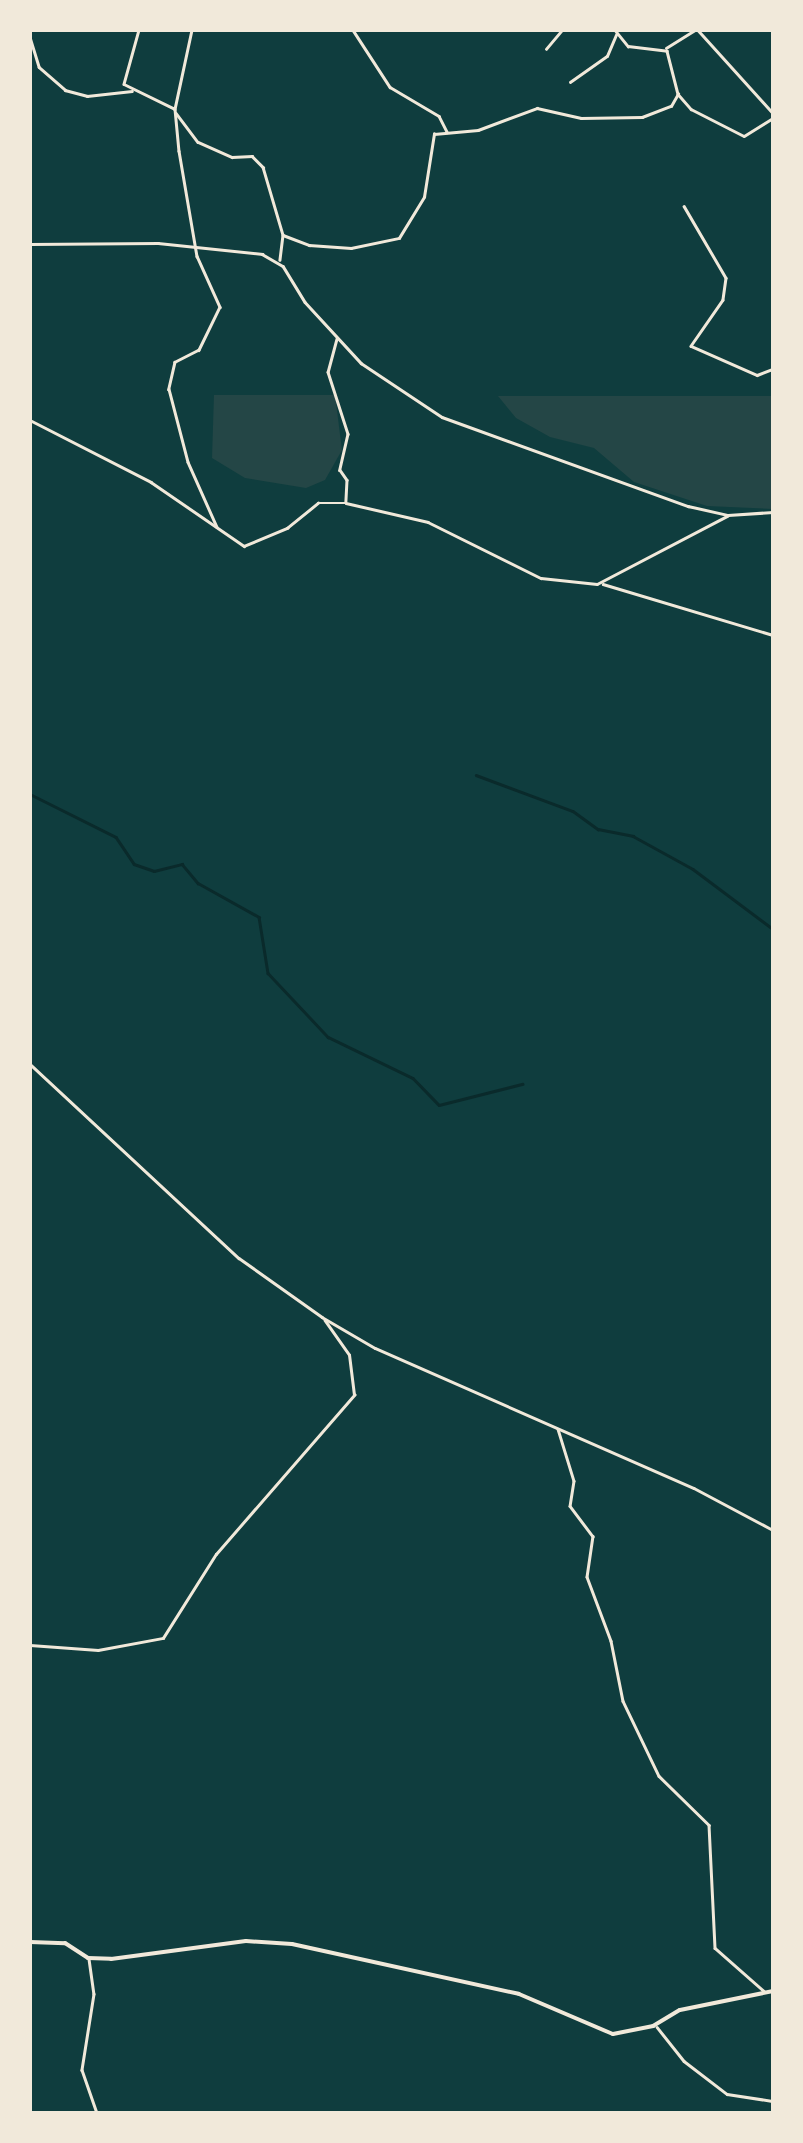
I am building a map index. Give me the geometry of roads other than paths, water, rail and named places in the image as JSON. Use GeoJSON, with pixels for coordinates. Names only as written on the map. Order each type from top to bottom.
{"type":"FeatureCollection","features":[{"type":"Feature","properties":{"kind":"street"},"geometry":{"type":"LineString","coordinates":[[139,30],[123,76],[132,90],[175,111],[198,142],[232,157],[252,156],[263,166],[283,235],[280,262]]}},
{"type":"Feature","properties":{"kind":"street"},"geometry":{"type":"LineString","coordinates":[[192,30],[175,111],[196,250],[220,310],[196,353],[175,362],[169,390],[188,462],[218,528]]}},
{"type":"Feature","properties":{"kind":"street"},"geometry":{"type":"LineString","coordinates":[[353,30],[391,89],[439,116],[448,134]]}},
{"type":"Feature","properties":{"kind":"street"},"geometry":{"type":"LineString","coordinates":[[546,49],[562,30]]}},
{"type":"Feature","properties":{"kind":"street"},"geometry":{"type":"LineString","coordinates":[[616,31],[628,46],[665,49],[696,30],[773,116],[744,136],[691,109],[678,94],[665,49]]}},
{"type":"Feature","properties":{"kind":"street"},"geometry":{"type":"LineString","coordinates":[[706,37],[709,30]]}},
{"type":"Feature","properties":{"kind":"street"},"geometry":{"type":"LineString","coordinates":[[570,82],[607,56],[616,31]]}},
{"type":"Feature","properties":{"kind":"street"},"geometry":{"type":"LineString","coordinates":[[30,36],[39,67],[65,90],[86,96],[132,90]]}},
{"type":"Feature","properties":{"kind":"street"},"geometry":{"type":"LineString","coordinates":[[283,235],[309,246],[351,248],[399,238],[424,197],[432,137],[537,108],[581,118],[642,117],[670,106],[678,94]]}},
{"type":"Feature","properties":{"kind":"street"},"geometry":{"type":"LineString","coordinates":[[684,206],[726,278],[723,300],[692,346],[757,375],[773,369]]}},
{"type":"Feature","properties":{"kind":"street"},"geometry":{"type":"LineString","coordinates":[[30,244],[158,243],[262,254],[280,262],[337,339],[360,363],[459,426],[644,493],[728,515],[773,512]]}},
{"type":"Feature","properties":{"kind":"street"},"geometry":{"type":"LineString","coordinates":[[337,339],[328,372],[347,428],[340,470],[348,482],[346,503]]}},
{"type":"Feature","properties":{"kind":"street"},"geometry":{"type":"LineString","coordinates":[[30,420],[151,482],[236,543],[257,544],[318,503],[346,503],[428,522],[541,578],[602,584],[773,636]]}},
{"type":"Feature","properties":{"kind":"street"},"geometry":{"type":"LineString","coordinates":[[602,584],[728,515]]}},
{"type":"Feature","properties":{"kind":"street"},"geometry":{"type":"LineString","coordinates":[[30,1064],[239,1258],[322,1317],[773,1530]]}},
{"type":"Feature","properties":{"kind":"street"},"geometry":{"type":"LineString","coordinates":[[30,1645],[98,1650],[163,1638],[223,1545],[354,1396],[349,1354],[322,1317]]}},
{"type":"Feature","properties":{"kind":"street"},"geometry":{"type":"LineString","coordinates":[[558,1429],[574,1481],[570,1506],[593,1536],[587,1577],[611,1641],[622,1701],[659,1776],[709,1825],[715,1948],[764,1992]]}},
{"type":"Feature","properties":{"kind":"street"},"geometry":{"type":"LineString","coordinates":[[31,1944],[70,1945],[88,1958],[272,1941],[519,1994],[607,2034],[653,2026],[680,2010],[773,1991]]}},
{"type":"Feature","properties":{"kind":"street"},"geometry":{"type":"LineString","coordinates":[[88,1958],[94,1994],[82,2070],[97,2113]]}},
{"type":"Feature","properties":{"kind":"street"},"geometry":{"type":"LineString","coordinates":[[653,2026],[666,2031],[684,2061],[727,2094],[773,2101]]}},
{"type":"Feature","properties":{"kind":"waterway"},"geometry":{"type":"LineString","coordinates":[[476,775],[573,811],[598,829],[633,836],[693,869],[773,929]]}},
{"type":"Feature","properties":{"kind":"waterway"},"geometry":{"type":"LineString","coordinates":[[30,794],[116,837],[134,864],[154,871],[182,864],[198,883],[259,917],[268,973],[328,1037],[413,1078],[439,1105],[522,1084]]}}]}
